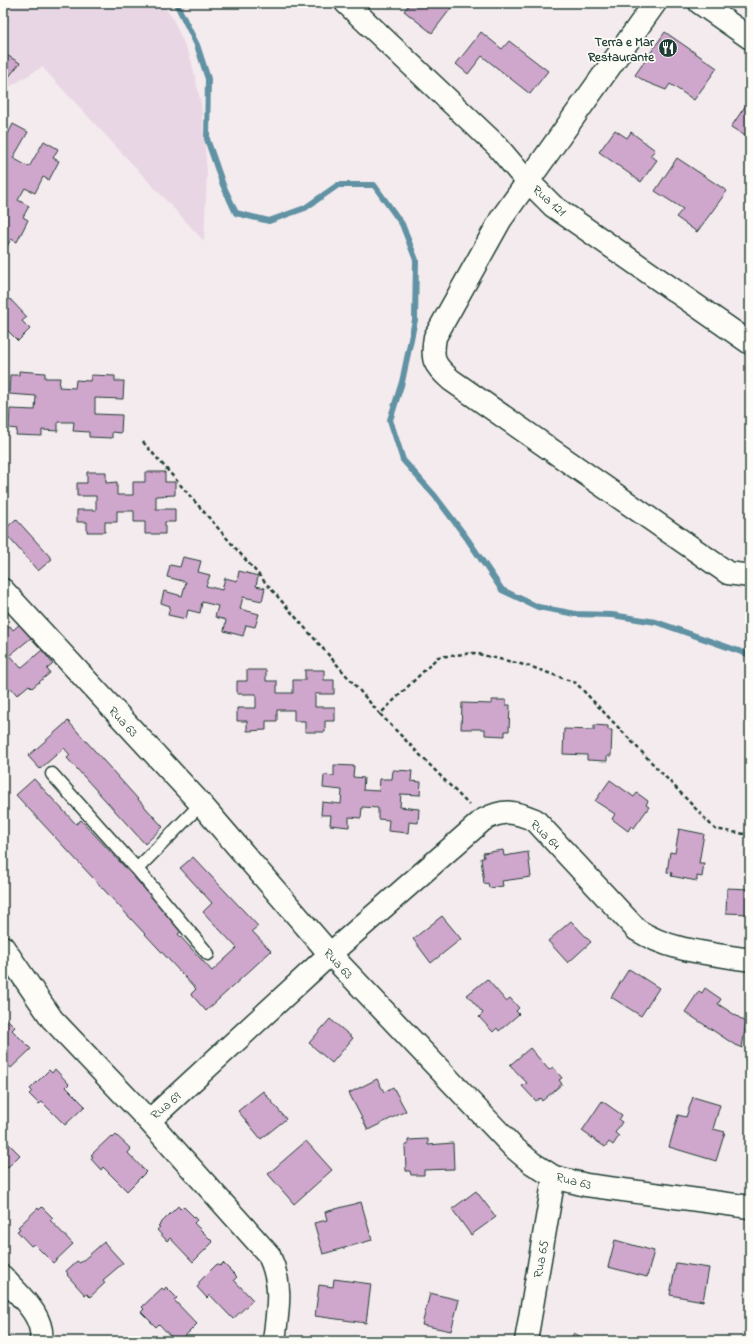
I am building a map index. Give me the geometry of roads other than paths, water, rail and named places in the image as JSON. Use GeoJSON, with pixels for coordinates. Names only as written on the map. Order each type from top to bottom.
{"type":"FeatureCollection","features":[{"type":"Feature","properties":{"kind":"street"},"geometry":{"type":"LineString","coordinates":[[346,3],[497,146],[529,181],[501,219],[435,338],[432,354],[437,368],[728,573],[750,576]]}},
{"type":"Feature","properties":{"kind":"street","name":"Rua 121"},"geometry":{"type":"LineString","coordinates":[[655,3],[529,181],[553,206],[750,343]]}},
{"type":"Feature","properties":{"kind":"street"},"geometry":{"type":"LineString","coordinates":[[700,3],[750,38]]}},
{"type":"Feature","properties":{"kind":"street","name":"Rua 63"},"geometry":{"type":"LineString","coordinates":[[3,590],[201,804],[330,954],[514,1147],[532,1163],[554,1176],[586,1184],[750,1207]]}},
{"type":"Feature","properties":{"kind":"street","name":"Rua 64"},"geometry":{"type":"LineString","coordinates":[[330,954],[483,820],[497,812],[517,812],[535,820],[637,930],[652,940],[668,946],[687,950],[750,960]]}},
{"type":"Feature","properties":{"kind":"street","name":"Rua 69"},"geometry":{"type":"LineString","coordinates":[[3,947],[52,1019],[149,1121],[330,954]]}},
{"type":"Feature","properties":{"kind":"street"},"geometry":{"type":"LineString","coordinates":[[149,1121],[269,1255],[276,1270],[279,1287],[274,1341]]}},
{"type":"Feature","properties":{"kind":"street","name":"Rua 65"},"geometry":{"type":"LineString","coordinates":[[526,1341],[554,1176]]}},
{"type":"Feature","properties":{"kind":"street"},"geometry":{"type":"LineString","coordinates":[[3,1278],[37,1316],[42,1335],[41,1341]]}},
{"type":"Feature","properties":{"kind":"lane"},"geometry":{"type":"LineString","coordinates":[[52,774],[137,869],[208,954]]}},
{"type":"Feature","properties":{"kind":"lane"},"geometry":{"type":"LineString","coordinates":[[137,869],[201,804]]}},
{"type":"Feature","properties":{"kind":"waterway"},"geometry":{"type":"LineString","coordinates":[[176,3],[197,45],[208,79],[207,139],[223,185],[236,213],[269,221],[305,208],[338,185],[374,185],[402,224],[416,260],[415,320],[402,382],[390,420],[403,460],[435,496],[466,537],[502,590],[538,607],[576,614],[612,615],[656,622],[750,655]]}},
{"type":"Feature","properties":{"kind":"place","name":"Terra e Mar Restaurante"},"geometry":{"type":"Point","coordinates":[668,48]}}]}
